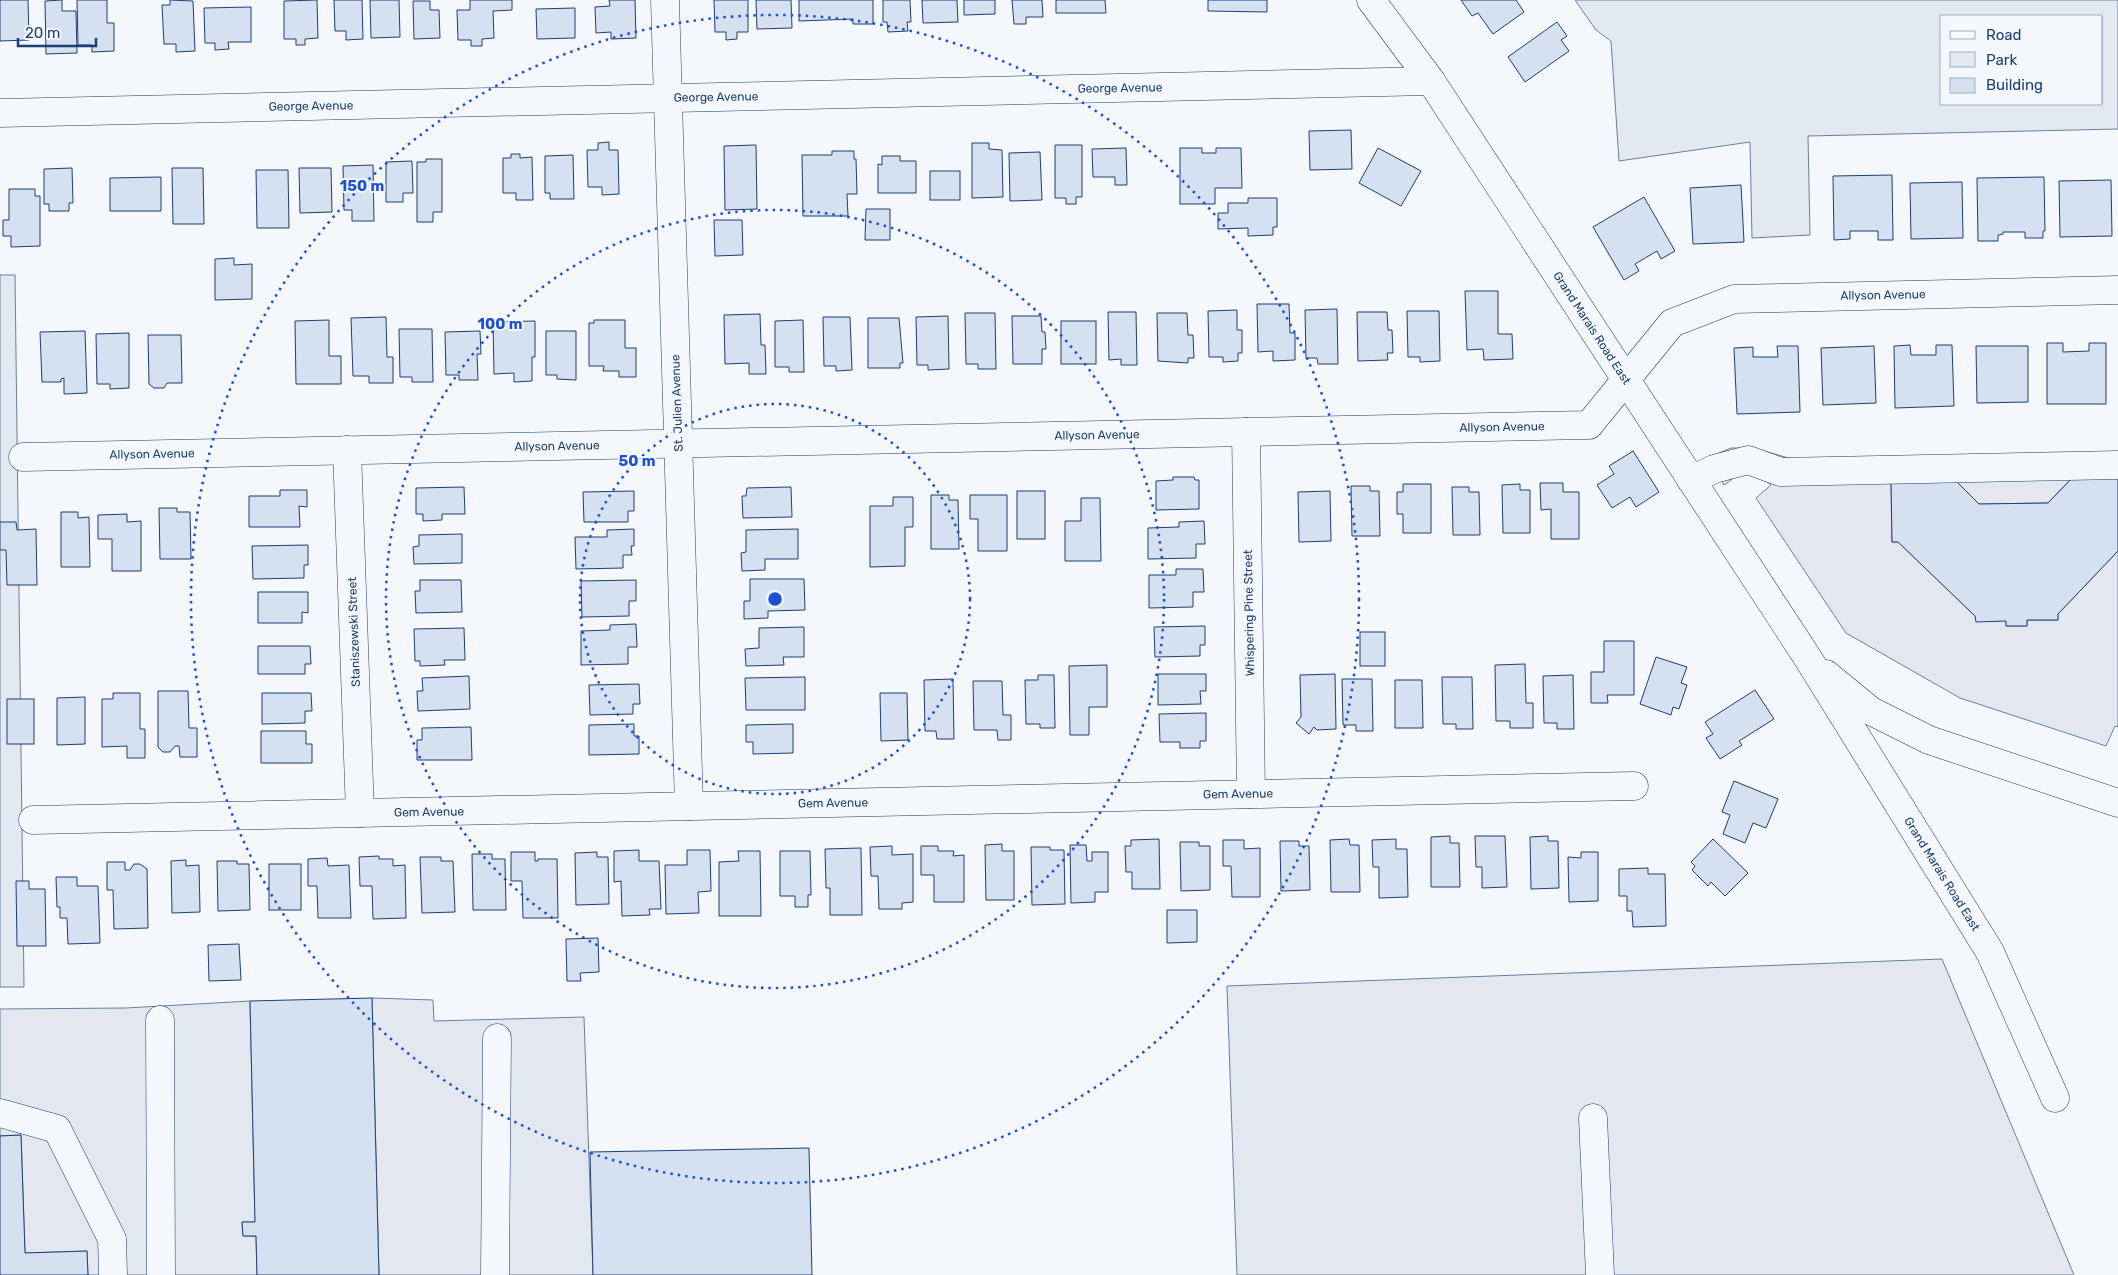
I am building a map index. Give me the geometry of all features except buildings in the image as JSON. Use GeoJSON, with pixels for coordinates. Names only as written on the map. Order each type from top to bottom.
{"type":"FeatureCollection","features":[{"type":"Feature","properties":{"kind":"street","name":"St. Julien Avenue"},"geometry":{"type":"LineString","coordinates":[[665,0],[689,806]]}},
{"type":"Feature","properties":{"kind":"street","name":"Grand Marais Road East"},"geometry":{"type":"LineString","coordinates":[[1371,0],[1431,81],[1809,660],[1990,952],[2055,1098]]}},
{"type":"Feature","properties":{"kind":"street","name":"George Avenue"},"geometry":{"type":"LineString","coordinates":[[0,113],[1431,81]]}},
{"type":"Feature","properties":{"kind":"street","name":"Allyson Avenue"},"geometry":{"type":"LineString","coordinates":[[23,457],[1589,425],[1672,323],[1734,299],[2118,290]]}},
{"type":"Feature","properties":{"kind":"street","name":"Whispering Pine Street"},"geometry":{"type":"LineString","coordinates":[[1246,432],[1252,794]]}},
{"type":"Feature","properties":{"kind":"street","name":"Staniszewski Street"},"geometry":{"type":"LineString","coordinates":[[347,450],[360,813]]}},
{"type":"Feature","properties":{"kind":"street"},"geometry":{"type":"LineString","coordinates":[[1691,480],[1714,469],[1748,460],[1781,472],[2118,465]]}},
{"type":"Feature","properties":{"kind":"street","name":"Grand Marais Road East"},"geometry":{"type":"LineString","coordinates":[[1809,660],[1871,711],[1929,740],[2118,803]]}},
{"type":"Feature","properties":{"kind":"street","name":"Gem Avenue"},"geometry":{"type":"LineString","coordinates":[[33,820],[1634,786]]}},
{"type":"Feature","properties":{"kind":"street"},"geometry":{"type":"LineString","coordinates":[[160,1020],[161,1275]]}},
{"type":"Feature","properties":{"kind":"street"},"geometry":{"type":"LineString","coordinates":[[496,1275],[497,1038]]}},
{"type":"Feature","properties":{"kind":"street"},"geometry":{"type":"LineString","coordinates":[[0,1113],[57,1129],[112,1239],[113,1275]]}},
{"type":"Feature","properties":{"kind":"street"},"geometry":{"type":"LineString","coordinates":[[1593,1118],[1600,1275]]}},
{"type":"Feature","properties":{"kind":"green space"},"geometry":{"type":"Polygon","coordinates":[[[1575,0],[2118,0],[2118,129],[1808,136],[1810,235],[1752,238],[1750,142],[1619,161],[1611,41],[1596,30],[1575,0]]]}},
{"type":"Feature","properties":{"kind":"green space"},"geometry":{"type":"Polygon","coordinates":[[[0,275],[15,275],[24,987],[0,987],[0,275]]]}},
{"type":"Feature","properties":{"kind":"shaded area"},"geometry":{"type":"Polygon","coordinates":[[[1731,448],[1754,448],[1799,461],[2073,477],[2048,503],[1979,504],[1954,479],[1891,481],[1892,542],[1898,542],[1975,616],[2006,621],[2006,626],[2027,626],[2027,620],[2058,620],[2058,614],[2118,551],[2118,727],[2115,726],[2106,746],[1960,698],[1846,633],[1756,498],[1771,485],[1759,475],[1742,472],[1724,485],[1707,458],[1731,448]]]}},
{"type":"Feature","properties":{"kind":"shaded area"},"geometry":{"type":"Polygon","coordinates":[[[1942,959],[2074,1275],[1237,1275],[1227,986],[1942,959]]]}},
{"type":"Feature","properties":{"kind":"shaded area"},"geometry":{"type":"Polygon","coordinates":[[[372,998],[433,1000],[434,1021],[584,1017],[593,1275],[379,1275],[372,998]]]}},
{"type":"Feature","properties":{"kind":"shaded area"},"geometry":{"type":"Polygon","coordinates":[[[250,1001],[255,1222],[242,1222],[243,1236],[256,1236],[257,1275],[88,1275],[87,1251],[25,1253],[21,1135],[0,1136],[0,1009],[126,1008],[250,1001]]]}}]}
